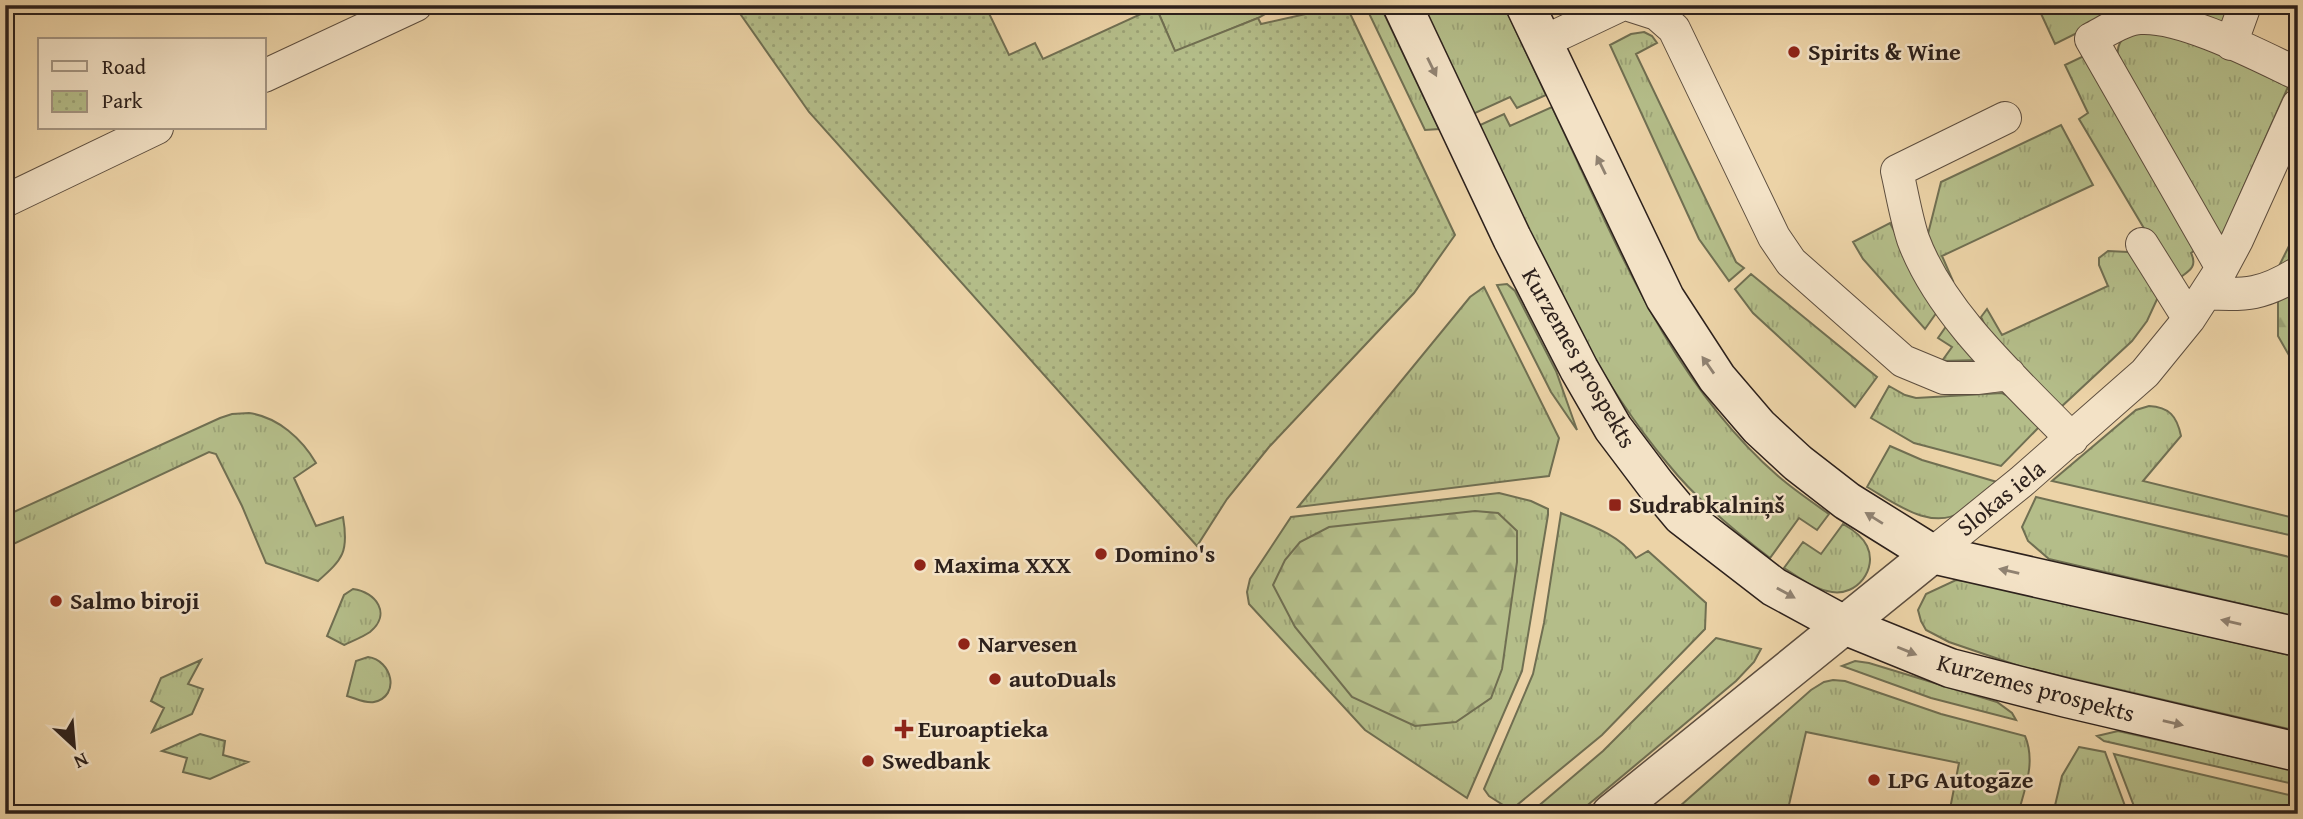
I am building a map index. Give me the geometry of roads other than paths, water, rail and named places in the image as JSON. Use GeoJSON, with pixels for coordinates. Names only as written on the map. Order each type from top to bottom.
{"type":"FeatureCollection","features":[{"type":"Feature","properties":{"kind":"main road","name":"Kurzemes prospekts"},"geometry":{"type":"LineString","coordinates":[[1402,5],[1512,238],[1579,369],[1613,428],[1682,516],[1764,580],[1844,625],[1950,668],[2298,752]]}},
{"type":"Feature","properties":{"kind":"main road"},"geometry":{"type":"LineString","coordinates":[[1525,5],[1665,298],[1717,378],[1759,426],[1798,463],[1847,501],[1933,554],[2298,637]]}},
{"type":"Feature","properties":{"kind":"main road","name":"Slokas iela"},"geometry":{"type":"LineString","coordinates":[[1611,814],[1933,554]]}},
{"type":"Feature","properties":{"kind":"street"},"geometry":{"type":"LineString","coordinates":[[266,75],[416,5]]}},
{"type":"Feature","properties":{"kind":"street"},"geometry":{"type":"LineString","coordinates":[[1543,42],[1621,5]]}},
{"type":"Feature","properties":{"kind":"street"},"geometry":{"type":"LineString","coordinates":[[1629,5],[1657,14],[1674,29],[1774,237],[1791,262],[1903,362],[1944,378],[2009,374]]}},
{"type":"Feature","properties":{"kind":"street"},"geometry":{"type":"LineString","coordinates":[[2231,44],[2245,5]]}},
{"type":"Feature","properties":{"kind":"street"},"geometry":{"type":"LineString","coordinates":[[2298,74],[2182,24],[2140,18],[2091,38],[2215,281],[2250,295],[2298,273]]}},
{"type":"Feature","properties":{"kind":"street","name":"Slokas iela"},"geometry":{"type":"LineString","coordinates":[[1933,554],[2071,439],[2145,373],[2189,319],[2215,281],[2237,240],[2298,105]]}},
{"type":"Feature","properties":{"kind":"street"},"geometry":{"type":"LineString","coordinates":[[2005,118],[1897,171],[1914,239],[1940,290],[1975,337],[2071,439]]}},
{"type":"Feature","properties":{"kind":"street"},"geometry":{"type":"LineString","coordinates":[[5,201],[153,130]]}},
{"type":"Feature","properties":{"kind":"street"},"geometry":{"type":"LineString","coordinates":[[2142,244],[2189,319]]}},
{"type":"Feature","properties":{"kind":"place","name":"Spirits & Wine"},"geometry":{"type":"Point","coordinates":[1794,52]}},
{"type":"Feature","properties":{"kind":"place","name":"Sudrabkalniņš"},"geometry":{"type":"Point","coordinates":[1615,505]}},
{"type":"Feature","properties":{"kind":"place","name":"Domino's"},"geometry":{"type":"Point","coordinates":[1101,554]}},
{"type":"Feature","properties":{"kind":"place","name":"Maxima XXX"},"geometry":{"type":"Point","coordinates":[920,565]}},
{"type":"Feature","properties":{"kind":"place","name":"Salmo biroji"},"geometry":{"type":"Point","coordinates":[56,601]}},
{"type":"Feature","properties":{"kind":"place","name":"Narvesen"},"geometry":{"type":"Point","coordinates":[964,644]}},
{"type":"Feature","properties":{"kind":"place","name":"autoDuals"},"geometry":{"type":"Point","coordinates":[995,679]}},
{"type":"Feature","properties":{"kind":"place","name":"Euroaptieka"},"geometry":{"type":"Point","coordinates":[904,729]}},
{"type":"Feature","properties":{"kind":"place","name":"Swedbank"},"geometry":{"type":"Point","coordinates":[868,761]}},
{"type":"Feature","properties":{"kind":"place","name":"LPG Autogāze"},"geometry":{"type":"Point","coordinates":[1874,780]}}]}
